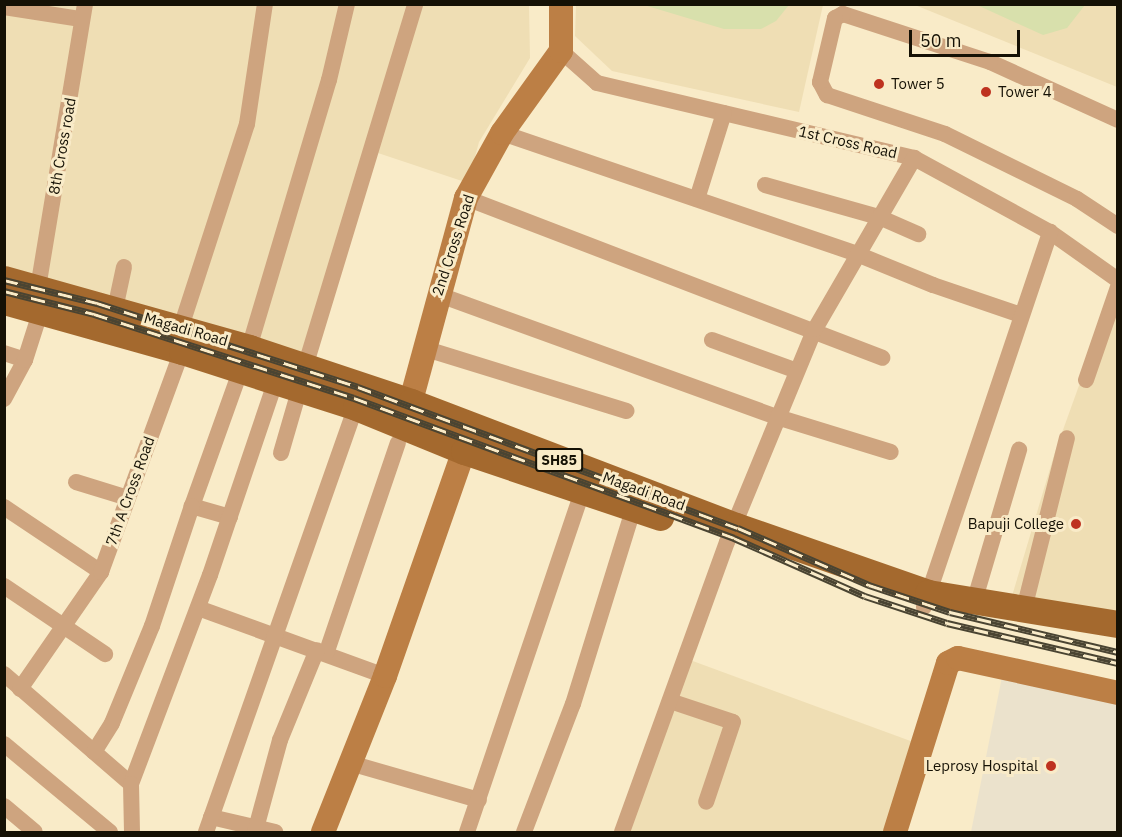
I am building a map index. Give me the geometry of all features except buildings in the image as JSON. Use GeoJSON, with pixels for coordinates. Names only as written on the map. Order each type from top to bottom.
{"type":"FeatureCollection","features":[{"type":"Feature","properties":{"kind":"main road","name":"Magadi Road"},"geometry":{"type":"LineString","coordinates":[[4,279],[40,299],[182,339],[245,360],[356,407],[404,424],[926,600],[1118,640]]}},
{"type":"Feature","properties":{"kind":"main road","name":"Magadi Road"},"geometry":{"type":"LineString","coordinates":[[4,301],[40,299],[115,309],[182,339]]}},
{"type":"Feature","properties":{"kind":"main road","name":"Magadi Road"},"geometry":{"type":"LineString","coordinates":[[293,380],[404,424],[464,451],[582,492],[731,534]]}},
{"type":"Feature","properties":{"kind":"main road","name":"Magadi Road"},"geometry":{"type":"LineString","coordinates":[[926,600],[974,602],[1118,624]]}},
{"type":"Feature","properties":{"kind":"street","name":"7th A Cross Road"},"geometry":{"type":"LineString","coordinates":[[20,689],[101,572],[128,498],[182,339],[247,124],[265,4]]}},
{"type":"Feature","properties":{"kind":"street"},"geometry":{"type":"LineString","coordinates":[[94,752],[112,723],[152,626],[192,506],[245,360],[329,80],[347,4]]}},
{"type":"Feature","properties":{"kind":"street"},"geometry":{"type":"LineString","coordinates":[[132,832],[131,784],[230,517],[293,380],[414,4]]}},
{"type":"Feature","properties":{"kind":"street"},"geometry":{"type":"LineString","coordinates":[[561,4],[561,51]]}},
{"type":"Feature","properties":{"kind":"street"},"geometry":{"type":"LineString","coordinates":[[4,7],[83,12]]}},
{"type":"Feature","properties":{"kind":"street","name":"8th Cross road"},"geometry":{"type":"LineString","coordinates":[[40,299],[83,12]]}},
{"type":"Feature","properties":{"kind":"street"},"geometry":{"type":"LineString","coordinates":[[1118,120],[990,62],[843,14],[836,18],[820,82],[827,95],[945,134],[1068,194],[1118,226]]}},
{"type":"Feature","properties":{"kind":"street","name":"1st Cross Road"},"geometry":{"type":"LineString","coordinates":[[561,51],[597,83],[914,158],[1050,232],[1118,280]]}},
{"type":"Feature","properties":{"kind":"street","name":"2nd Cross Road"},"geometry":{"type":"LineString","coordinates":[[404,424],[437,294],[466,198],[502,133],[561,51]]}},
{"type":"Feature","properties":{"kind":"street"},"geometry":{"type":"LineString","coordinates":[[697,200],[724,113]]}},
{"type":"Feature","properties":{"kind":"street"},"geometry":{"type":"LineString","coordinates":[[502,133],[857,254],[933,285],[1021,315]]}},
{"type":"Feature","properties":{"kind":"street"},"geometry":{"type":"LineString","coordinates":[[622,832],[731,534],[777,417],[816,329],[914,158]]}},
{"type":"Feature","properties":{"kind":"street"},"geometry":{"type":"LineString","coordinates":[[765,185],[879,217],[918,234]]}},
{"type":"Feature","properties":{"kind":"street"},"geometry":{"type":"LineString","coordinates":[[466,198],[816,329],[882,358]]}},
{"type":"Feature","properties":{"kind":"street"},"geometry":{"type":"LineString","coordinates":[[926,600],[1050,232]]}},
{"type":"Feature","properties":{"kind":"street"},"geometry":{"type":"LineString","coordinates":[[115,309],[124,267]]}},
{"type":"Feature","properties":{"kind":"street"},"geometry":{"type":"LineString","coordinates":[[1086,380],[1118,287]]}},
{"type":"Feature","properties":{"kind":"street"},"geometry":{"type":"LineString","coordinates":[[437,294],[777,417],[891,452]]}},
{"type":"Feature","properties":{"kind":"street"},"geometry":{"type":"LineString","coordinates":[[4,399],[25,360],[40,299]]}},
{"type":"Feature","properties":{"kind":"street"},"geometry":{"type":"LineString","coordinates":[[712,340],[797,371]]}},
{"type":"Feature","properties":{"kind":"street"},"geometry":{"type":"LineString","coordinates":[[423,348],[626,411]]}},
{"type":"Feature","properties":{"kind":"street"},"geometry":{"type":"LineString","coordinates":[[4,353],[25,360]]}},
{"type":"Feature","properties":{"kind":"street"},"geometry":{"type":"LineString","coordinates":[[281,453],[293,380]]}},
{"type":"Feature","properties":{"kind":"street"},"geometry":{"type":"LineString","coordinates":[[275,832],[209,825],[273,634],[356,407]]}},
{"type":"Feature","properties":{"kind":"street"},"geometry":{"type":"LineString","coordinates":[[256,830],[280,740],[321,652],[404,424]]}},
{"type":"Feature","properties":{"kind":"street"},"geometry":{"type":"LineString","coordinates":[[1024,609],[1067,438]]}},
{"type":"Feature","properties":{"kind":"street"},"geometry":{"type":"LineString","coordinates":[[974,602],[1019,450]]}},
{"type":"Feature","properties":{"kind":"street"},"geometry":{"type":"LineString","coordinates":[[323,832],[385,676],[464,451]]}},
{"type":"Feature","properties":{"kind":"street"},"geometry":{"type":"LineString","coordinates":[[76,482],[128,498]]}},
{"type":"Feature","properties":{"kind":"street"},"geometry":{"type":"LineString","coordinates":[[467,832],[582,492]]}},
{"type":"Feature","properties":{"kind":"street"},"geometry":{"type":"LineString","coordinates":[[192,506],[230,517]]}},
{"type":"Feature","properties":{"kind":"street"},"geometry":{"type":"LineString","coordinates":[[4,507],[101,572]]}},
{"type":"Feature","properties":{"kind":"street"},"geometry":{"type":"LineString","coordinates":[[524,832],[573,704],[634,507]]}},
{"type":"Feature","properties":{"kind":"street"},"geometry":{"type":"LineString","coordinates":[[4,586],[64,624],[105,654]]}},
{"type":"Feature","properties":{"kind":"street"},"geometry":{"type":"LineString","coordinates":[[198,608],[385,676]]}},
{"type":"Feature","properties":{"kind":"street"},"geometry":{"type":"LineString","coordinates":[[896,832],[948,663],[958,657],[1118,693]]}},
{"type":"Feature","properties":{"kind":"street"},"geometry":{"type":"LineString","coordinates":[[4,674],[131,784]]}},
{"type":"Feature","properties":{"kind":"street"},"geometry":{"type":"LineString","coordinates":[[670,701],[734,722],[706,802]]}},
{"type":"Feature","properties":{"kind":"street"},"geometry":{"type":"LineString","coordinates":[[4,744],[110,832]]}},
{"type":"Feature","properties":{"kind":"street"},"geometry":{"type":"LineString","coordinates":[[350,764],[479,800]]}},
{"type":"Feature","properties":{"kind":"street"},"geometry":{"type":"LineString","coordinates":[[4,806],[35,832]]}},
{"type":"Feature","properties":{"kind":"shaded area"},"geometry":{"type":"Polygon","coordinates":[[[4,5],[529,5],[530,58],[479,142],[468,183],[375,152],[312,360],[5,275],[4,5]]]}},
{"type":"Feature","properties":{"kind":"shaded area"},"geometry":{"type":"Polygon","coordinates":[[[576,5],[823,5],[799,112],[612,71],[575,36],[576,5]]]}},
{"type":"Feature","properties":{"kind":"shaded area"},"geometry":{"type":"Polygon","coordinates":[[[915,5],[1117,5],[1117,87],[915,5]]]}},
{"type":"Feature","properties":{"kind":"shaded area","name":"Bapuji College"},"geometry":{"type":"Polygon","coordinates":[[[1111,297],[1118,302],[1117,612],[1012,596],[1055,452],[1111,297]]]}},
{"type":"Feature","properties":{"kind":"shaded area"},"geometry":{"type":"Polygon","coordinates":[[[690,660],[916,743],[883,832],[626,832],[690,660]]]}},
{"type":"Feature","properties":{"kind":"shaded area","name":"Leprosy Hospital"},"geometry":{"type":"Polygon","coordinates":[[[1002,677],[1117,699],[1117,832],[971,832],[1002,677]]]}},
{"type":"Feature","properties":{"kind":"green space"},"geometry":{"type":"Polygon","coordinates":[[[644,5],[789,5],[776,21],[761,29],[724,29],[644,5]]]}},
{"type":"Feature","properties":{"kind":"green space"},"geometry":{"type":"Polygon","coordinates":[[[977,5],[1085,5],[1067,28],[1043,35],[977,5]]]}},
{"type":"Feature","properties":{"kind":"railway"},"geometry":{"type":"LineString","coordinates":[[4,280],[97,303],[358,387],[738,528],[869,585],[950,612],[1118,652]]}},
{"type":"Feature","properties":{"kind":"railway"},"geometry":{"type":"LineString","coordinates":[[4,291],[94,314],[354,398],[734,538],[865,596],[947,623],[1118,663]]}},
{"type":"Feature","properties":{"kind":"place","name":"Tower 5"},"geometry":{"type":"Point","coordinates":[879,84]}},
{"type":"Feature","properties":{"kind":"place","name":"Tower 4"},"geometry":{"type":"Point","coordinates":[986,92]}},
{"type":"Feature","properties":{"kind":"place","name":"Bapuji College"},"geometry":{"type":"Point","coordinates":[1076,524]}},
{"type":"Feature","properties":{"kind":"place","name":"Leprosy Hospital"},"geometry":{"type":"Point","coordinates":[1051,766]}}]}
